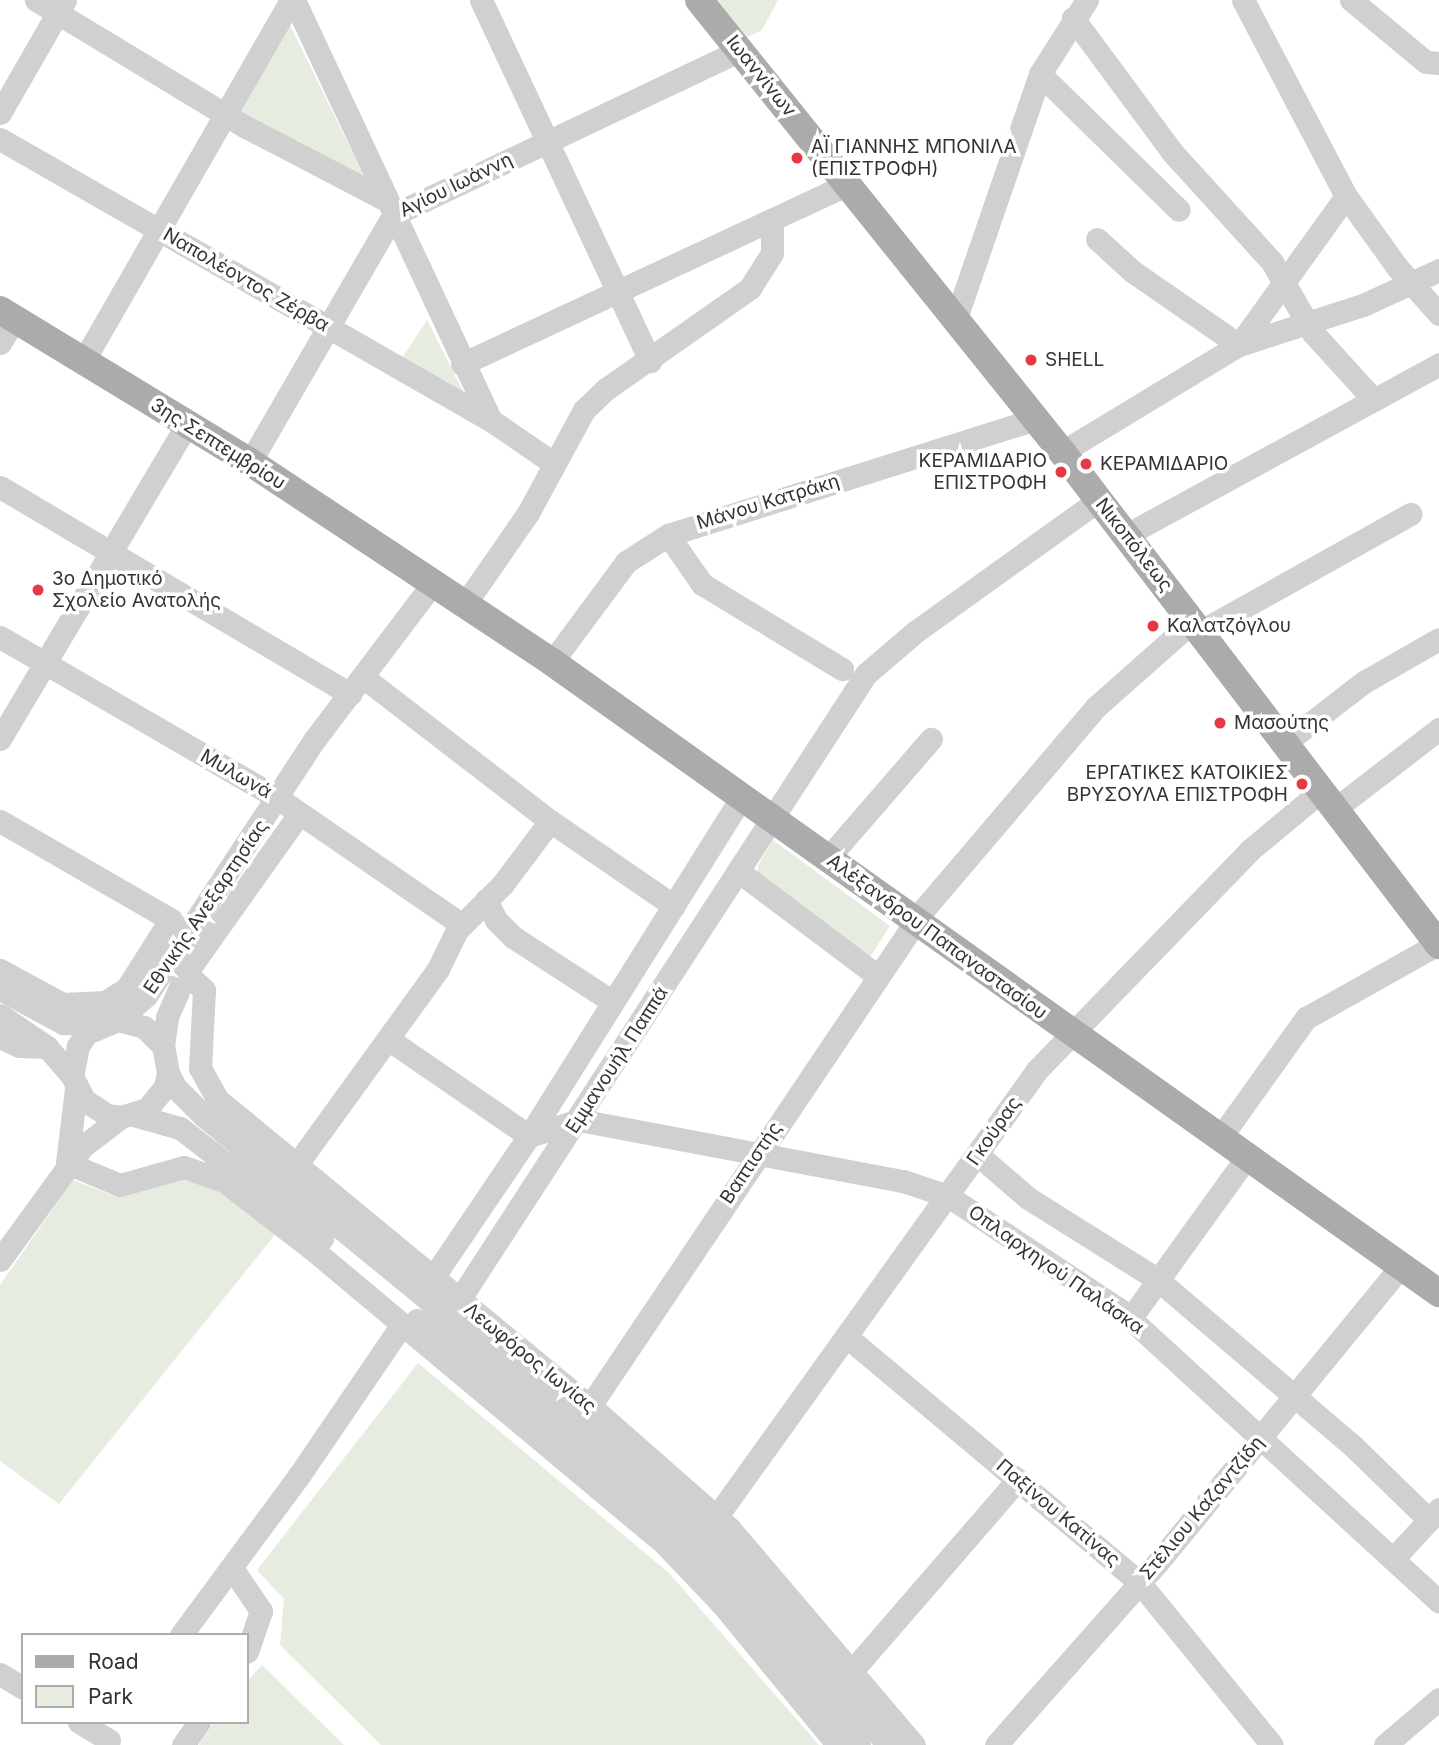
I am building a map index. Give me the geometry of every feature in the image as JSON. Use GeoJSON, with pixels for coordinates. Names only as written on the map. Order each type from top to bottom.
{"type":"FeatureCollection","features":[{"type":"Feature","properties":{"kind":"main road","name":"Ιωαννίνων"},"geometry":{"type":"LineString","coordinates":[[699,0],[848,184]]}},
{"type":"Feature","properties":{"kind":"main road","name":"Νικοπόλεως"},"geometry":{"type":"LineString","coordinates":[[848,184],[1197,626],[1438,945]]}},
{"type":"Feature","properties":{"kind":"main road","name":"3ης Σεπτεμβρίου"},"geometry":{"type":"LineString","coordinates":[[7,314],[250,461],[433,583]]}},
{"type":"Feature","properties":{"kind":"main road","name":"Αλέξανδρου Παπαναστασίου"},"geometry":{"type":"LineString","coordinates":[[433,583],[552,662],[1439,1293]]}},
{"type":"Feature","properties":{"kind":"street"},"geometry":{"type":"LineString","coordinates":[[36,0],[62,6],[226,114],[389,208]]}},
{"type":"Feature","properties":{"kind":"street"},"geometry":{"type":"LineString","coordinates":[[84,360],[292,0]]}},
{"type":"Feature","properties":{"kind":"street"},"geometry":{"type":"LineString","coordinates":[[292,0],[462,364],[492,421]]}},
{"type":"Feature","properties":{"kind":"street"},"geometry":{"type":"LineString","coordinates":[[481,0],[650,361]]}},
{"type":"Feature","properties":{"kind":"street"},"geometry":{"type":"LineString","coordinates":[[1243,0],[1346,196],[1412,286],[1439,314]]}},
{"type":"Feature","properties":{"kind":"street"},"geometry":{"type":"LineString","coordinates":[[1351,0],[1423,60],[1439,63]]}},
{"type":"Feature","properties":{"kind":"street"},"geometry":{"type":"LineString","coordinates":[[0,113],[62,6]]}},
{"type":"Feature","properties":{"kind":"street"},"geometry":{"type":"LineString","coordinates":[[956,318],[1040,74],[1080,9],[1172,152],[1285,281],[1306,322],[1373,399]]}},
{"type":"Feature","properties":{"kind":"street","name":"Αγίου Ιωάννη"},"geometry":{"type":"LineString","coordinates":[[250,461],[327,326],[389,208],[547,141],[740,50]]}},
{"type":"Feature","properties":{"kind":"street"},"geometry":{"type":"LineString","coordinates":[[1040,74],[1179,210]]}},
{"type":"Feature","properties":{"kind":"street","name":"Ναπολέοντος Ζέρβα"},"geometry":{"type":"LineString","coordinates":[[0,139],[492,421],[553,463]]}},
{"type":"Feature","properties":{"kind":"street"},"geometry":{"type":"LineString","coordinates":[[462,364],[848,184]]}},
{"type":"Feature","properties":{"kind":"street"},"geometry":{"type":"LineString","coordinates":[[1239,345],[1346,196]]}},
{"type":"Feature","properties":{"kind":"street"},"geometry":{"type":"LineString","coordinates":[[465,604],[528,513],[553,463],[593,400],[750,288],[772,253],[772,220]]}},
{"type":"Feature","properties":{"kind":"street"},"geometry":{"type":"LineString","coordinates":[[1097,239],[1132,271],[1239,345]]}},
{"type":"Feature","properties":{"kind":"street"},"geometry":{"type":"LineString","coordinates":[[1062,452],[1239,345],[1412,286],[1439,270]]}},
{"type":"Feature","properties":{"kind":"street"},"geometry":{"type":"LineString","coordinates":[[0,343],[7,314]]}},
{"type":"Feature","properties":{"kind":"street"},"geometry":{"type":"LineString","coordinates":[[1126,535],[1439,364]]}},
{"type":"Feature","properties":{"kind":"street","name":"Μάνου Κατράκη"},"geometry":{"type":"LineString","coordinates":[[552,662],[626,562],[668,535],[1036,419]]}},
{"type":"Feature","properties":{"kind":"street"},"geometry":{"type":"LineString","coordinates":[[0,739],[187,424]]}},
{"type":"Feature","properties":{"kind":"street"},"geometry":{"type":"LineString","coordinates":[[0,487],[111,552],[356,686],[674,906]]}},
{"type":"Feature","properties":{"kind":"street","name":"Εμμανουήλ Παππά"},"geometry":{"type":"LineString","coordinates":[[459,1300],[579,1120],[772,819],[879,660],[1099,500]]}},
{"type":"Feature","properties":{"kind":"street","name":"Βαπτιστής"},"geometry":{"type":"LineString","coordinates":[[590,1406],[915,922],[1097,706],[1197,626],[1410,514]]}},
{"type":"Feature","properties":{"kind":"street"},"geometry":{"type":"LineString","coordinates":[[668,535],[702,583],[842,669]]}},
{"type":"Feature","properties":{"kind":"street","name":"Εθνικής Ανεξαρτησίας"},"geometry":{"type":"LineString","coordinates":[[109,1023],[146,996],[178,924],[279,799],[356,686],[433,583]]}},
{"type":"Feature","properties":{"kind":"street","name":"Μυλωνά"},"geometry":{"type":"LineString","coordinates":[[0,637],[279,799],[462,925]]}},
{"type":"Feature","properties":{"kind":"street"},"geometry":{"type":"LineString","coordinates":[[1286,742],[1364,682],[1439,639]]}},
{"type":"Feature","properties":{"kind":"street","name":"Γκούρας"},"geometry":{"type":"LineString","coordinates":[[717,1516],[1037,1070],[1250,850],[1439,729]]}},
{"type":"Feature","properties":{"kind":"street"},"geometry":{"type":"LineString","coordinates":[[827,859],[931,740]]}},
{"type":"Feature","properties":{"kind":"street","name":"Εμμανουήλ Παππά"},"geometry":{"type":"LineString","coordinates":[[427,1286],[529,1136],[742,797]]}},
{"type":"Feature","properties":{"kind":"street","name":"Εθνικής Ανεξαρτησίας"},"geometry":{"type":"LineString","coordinates":[[163,1046],[167,1017],[186,973],[299,814]]}},
{"type":"Feature","properties":{"kind":"street"},"geometry":{"type":"LineString","coordinates":[[0,821],[178,924],[127,988],[105,1002],[64,1004],[0,970]]}},
{"type":"Feature","properties":{"kind":"street"},"geometry":{"type":"LineString","coordinates":[[297,1164],[438,969],[462,925],[486,900],[550,821]]}},
{"type":"Feature","properties":{"kind":"street"},"geometry":{"type":"LineString","coordinates":[[738,871],[878,976]]}},
{"type":"Feature","properties":{"kind":"street"},"geometry":{"type":"LineString","coordinates":[[486,900],[496,920],[513,937],[613,1002]]}},
{"type":"Feature","properties":{"kind":"street"},"geometry":{"type":"LineString","coordinates":[[1220,1138],[1306,1018],[1438,945]]}},
{"type":"Feature","properties":{"kind":"street","name":"Λεωφόρος Ιωνίας"},"geometry":{"type":"LineString","coordinates":[[186,973],[204,990],[198,1032],[205,1082],[232,1113],[297,1164],[427,1286]]}},
{"type":"Feature","properties":{"kind":"street"},"geometry":{"type":"LineString","coordinates":[[0,989],[63,1023],[109,1023],[144,1027],[163,1046]]}},
{"type":"Feature","properties":{"kind":"street"},"geometry":{"type":"LineString","coordinates":[[0,1015],[47,1047],[94,1109],[180,1128],[207,1145],[666,1545],[722,1604],[838,1745]]}},
{"type":"Feature","properties":{"kind":"street"},"geometry":{"type":"LineString","coordinates":[[67,1163],[78,1046],[109,1023]]}},
{"type":"Feature","properties":{"kind":"street"},"geometry":{"type":"LineString","coordinates":[[0,1037],[19,1046],[47,1047]]}},
{"type":"Feature","properties":{"kind":"street"},"geometry":{"type":"LineString","coordinates":[[388,1039],[529,1136],[579,1120]]}},
{"type":"Feature","properties":{"kind":"street","name":"Λεωφόρος Ιωνίας"},"geometry":{"type":"LineString","coordinates":[[163,1046],[168,1073],[196,1109],[427,1286],[459,1300],[590,1406],[717,1516],[760,1560],[914,1745]]}},
{"type":"Feature","properties":{"kind":"street"},"geometry":{"type":"LineString","coordinates":[[0,1259],[67,1163],[99,1131],[158,1099],[168,1073]]}},
{"type":"Feature","properties":{"kind":"street","name":"Οπλαρχηγού Παλάσκα"},"geometry":{"type":"LineString","coordinates":[[579,1120],[755,1157],[903,1181],[948,1196],[1130,1319],[1262,1437],[1439,1602]]}},
{"type":"Feature","properties":{"kind":"street"},"geometry":{"type":"LineString","coordinates":[[978,1155],[1028,1198],[1158,1280],[1434,1514],[1393,1559]]}},
{"type":"Feature","properties":{"kind":"street"},"geometry":{"type":"LineString","coordinates":[[1130,1319],[1247,1157]]}},
{"type":"Feature","properties":{"kind":"street"},"geometry":{"type":"LineString","coordinates":[[67,1163],[120,1185],[165,1169],[203,1171],[224,1181],[673,1526],[740,1598],[859,1745]]}},
{"type":"Feature","properties":{"kind":"street","name":"Στέλιου Καζαντζίδη"},"geometry":{"type":"LineString","coordinates":[[996,1745],[1262,1437],[1401,1266]]}},
{"type":"Feature","properties":{"kind":"street"},"geometry":{"type":"LineString","coordinates":[[427,1286],[693,1518],[758,1587],[888,1745]]}},
{"type":"Feature","properties":{"kind":"street"},"geometry":{"type":"LineString","coordinates":[[183,1633],[232,1568],[405,1320]]}},
{"type":"Feature","properties":{"kind":"street","name":"Παξίνου Κατίνας"},"geometry":{"type":"LineString","coordinates":[[847,1337],[1139,1582],[1272,1745]]}},
{"type":"Feature","properties":{"kind":"street"},"geometry":{"type":"LineString","coordinates":[[851,1672],[1018,1479]]}},
{"type":"Feature","properties":{"kind":"street"},"geometry":{"type":"LineString","coordinates":[[232,1568],[261,1611],[248,1649]]}},
{"type":"Feature","properties":{"kind":"street"},"geometry":{"type":"LineString","coordinates":[[0,1674],[21,1687]]}},
{"type":"Feature","properties":{"kind":"street"},"geometry":{"type":"LineString","coordinates":[[1385,1745],[1439,1699]]}},
{"type":"Feature","properties":{"kind":"street"},"geometry":{"type":"LineString","coordinates":[[84,1724],[112,1736]]}},
{"type":"Feature","properties":{"kind":"street"},"geometry":{"type":"LineString","coordinates":[[183,1745],[198,1724]]}},
{"type":"Feature","properties":{"kind":"green space"},"geometry":{"type":"Polygon","coordinates":[[[717,0],[778,0],[762,30],[747,37],[717,0]]]}},
{"type":"Feature","properties":{"kind":"green space"},"geometry":{"type":"Polygon","coordinates":[[[288,21],[362,172],[360,182],[235,107],[288,21]]]}},
{"type":"Feature","properties":{"kind":"green space"},"geometry":{"type":"Polygon","coordinates":[[[427,320],[464,393],[399,363],[427,320]]]}},
{"type":"Feature","properties":{"kind":"green space"},"geometry":{"type":"Polygon","coordinates":[[[773,840],[890,926],[868,960],[758,877],[758,865],[773,840]]]}},
{"type":"Feature","properties":{"kind":"green space"},"geometry":{"type":"Polygon","coordinates":[[[173,1175],[201,1179],[277,1232],[59,1504],[0,1461],[0,1285],[73,1180],[117,1197],[173,1175]]]}},
{"type":"Feature","properties":{"kind":"green space"},"geometry":{"type":"Polygon","coordinates":[[[418,1363],[669,1573],[819,1745],[381,1745],[280,1645],[284,1599],[257,1570],[418,1363]]]}},
{"type":"Feature","properties":{"kind":"green space"},"geometry":{"type":"Polygon","coordinates":[[[262,1665],[344,1745],[199,1745],[213,1724],[248,1724],[248,1680],[262,1665]]]}},
{"type":"Feature","properties":{"kind":"place","name":"ΑΪ ΓΙΑΝΝΗΣ ΜΠΟΝΙΛΑ (ΕΠΙΣΤΡΟΦΗ)"},"geometry":{"type":"Point","coordinates":[797,158]}},
{"type":"Feature","properties":{"kind":"place","name":"SHELL"},"geometry":{"type":"Point","coordinates":[1031,360]}},
{"type":"Feature","properties":{"kind":"place","name":"ΚΕΡΑΜΙΔΑΡΙΟ"},"geometry":{"type":"Point","coordinates":[1086,464]}},
{"type":"Feature","properties":{"kind":"place","name":"ΚΕΡΑΜΙΔΑΡΙΟ ΕΠΙΣΤΡΟΦΗ"},"geometry":{"type":"Point","coordinates":[1061,472]}},
{"type":"Feature","properties":{"kind":"place","name":"3ο Δημοτικό Σχολείο Ανατολής"},"geometry":{"type":"Point","coordinates":[38,590]}},
{"type":"Feature","properties":{"kind":"place","name":"Καλατζόγλου"},"geometry":{"type":"Point","coordinates":[1153,626]}},
{"type":"Feature","properties":{"kind":"place","name":"Μασούτης"},"geometry":{"type":"Point","coordinates":[1220,723]}},
{"type":"Feature","properties":{"kind":"place","name":"ΕΡΓΑΤΙΚΕΣ ΚΑΤΟΙΚΙΕΣ ΒΡΥΣΟΥΛΑ ΕΠΙΣΤΡΟΦΗ"},"geometry":{"type":"Point","coordinates":[1302,784]}}]}
